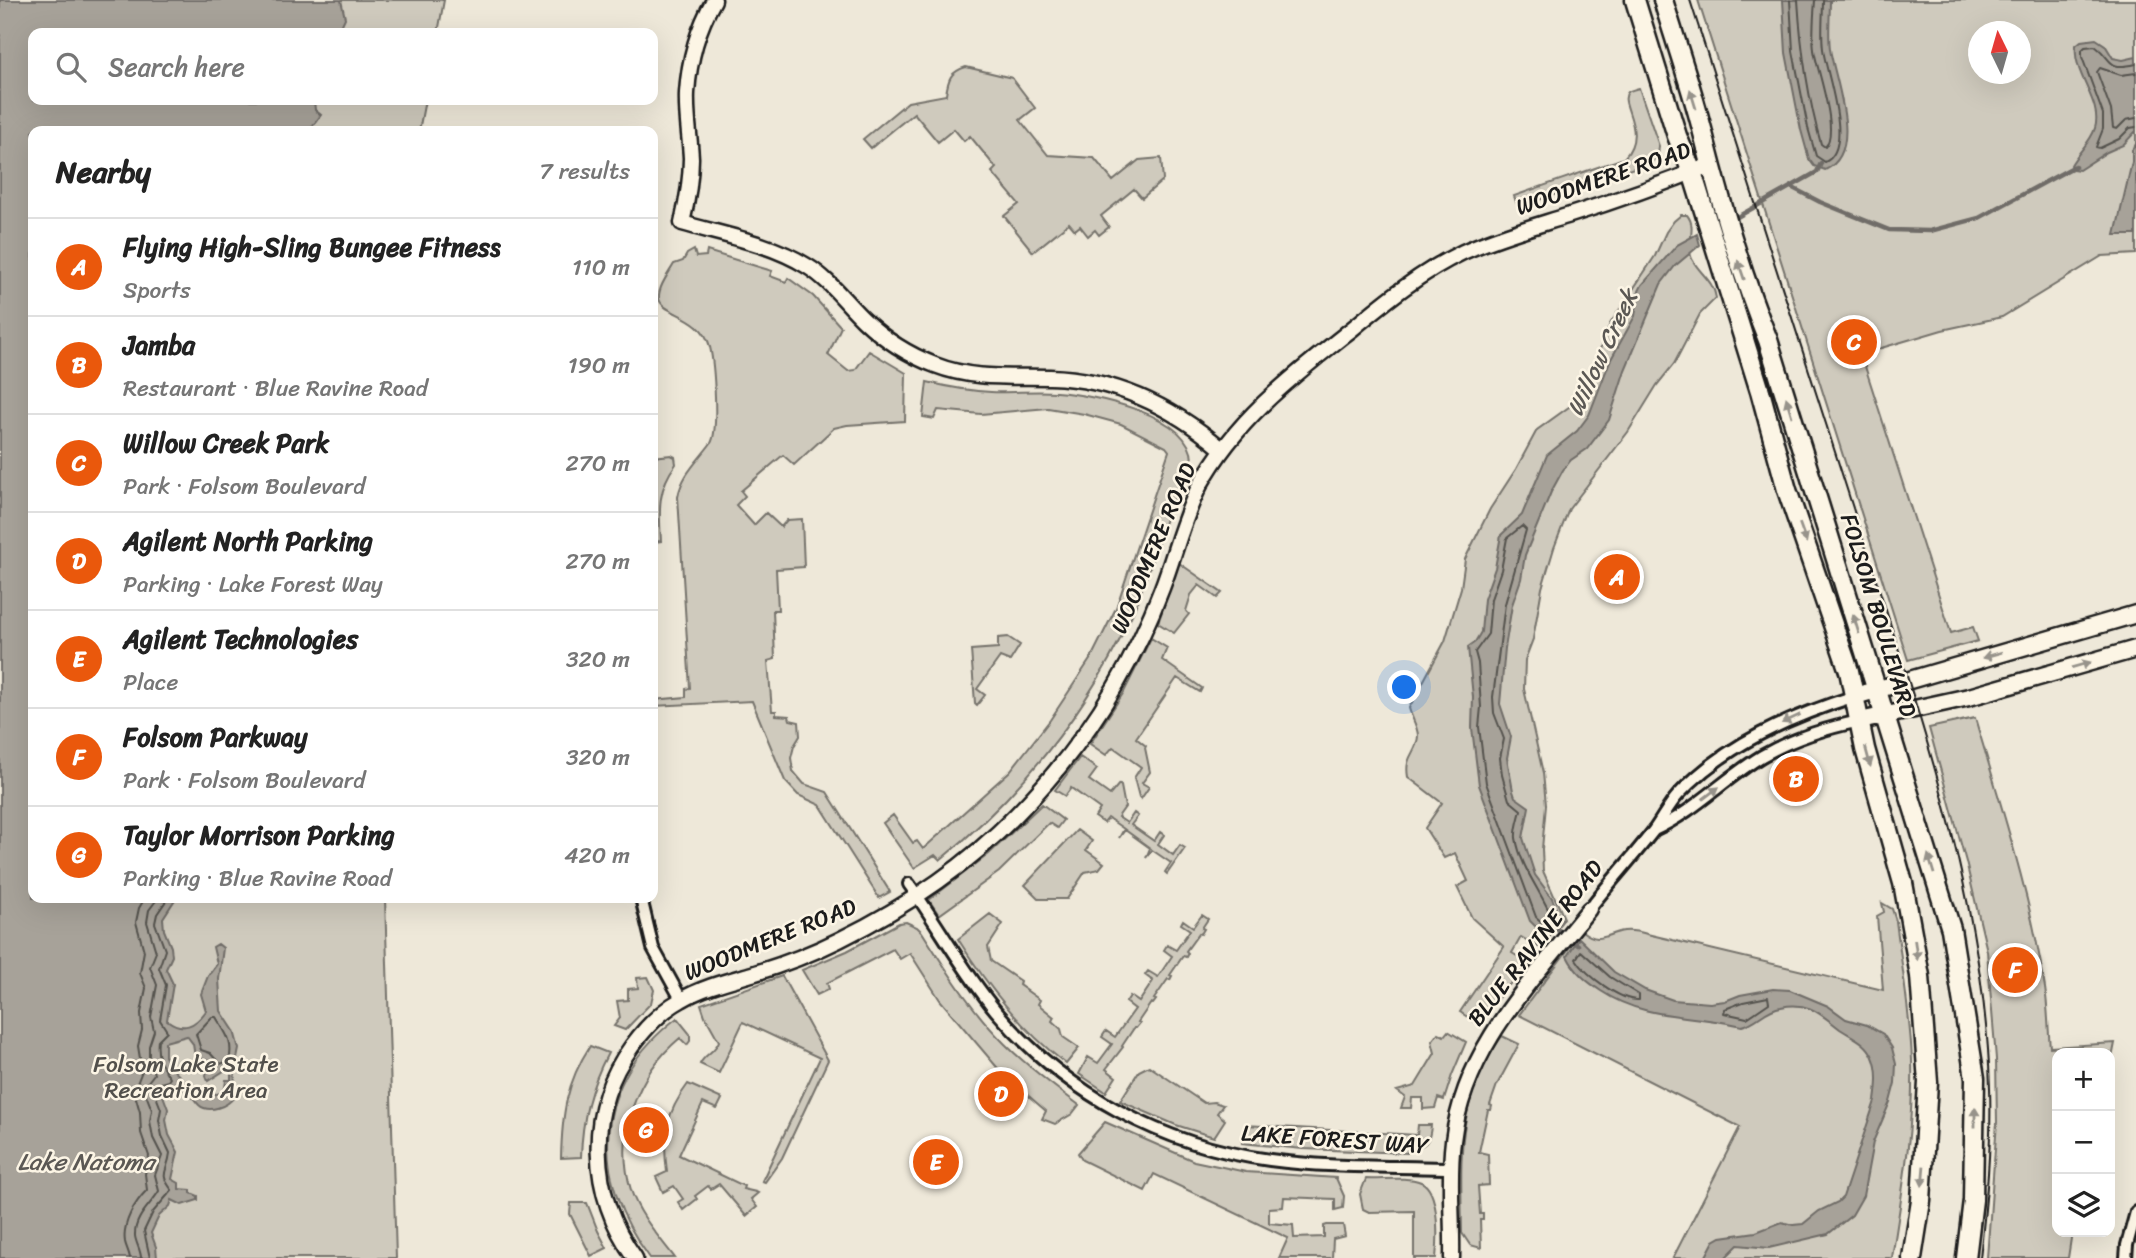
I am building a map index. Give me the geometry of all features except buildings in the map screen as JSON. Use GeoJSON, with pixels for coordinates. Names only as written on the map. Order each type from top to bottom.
{"type":"FeatureCollection","features":[{"type":"Feature","properties":{"kind":"main road","name":"FOLSOM BOULEVARD"},"geometry":{"type":"LineString","coordinates":[[1635,0],[1677,136],[1701,202],[1768,340],[1951,929],[1975,1078],[1973,1200],[1966,1258]]}},
{"type":"Feature","properties":{"kind":"main road","name":"FOLSOM BOULEVARD"},"geometry":{"type":"LineString","coordinates":[[1663,0],[1702,128],[1716,190],[1723,244],[1760,391],[1787,490],[1856,696],[1866,749],[1893,841],[1914,934],[1925,1022],[1928,1082],[1921,1201],[1912,1258]]}},
{"type":"Feature","properties":{"kind":"main road","name":"BLUE RAVINE ROAD"},"geometry":{"type":"LineString","coordinates":[[1856,696],[2136,614]]}},
{"type":"Feature","properties":{"kind":"main road","name":"BLUE RAVINE ROAD"},"geometry":{"type":"LineString","coordinates":[[1860,721],[1969,697],[2136,649]]}},
{"type":"Feature","properties":{"kind":"street"},"geometry":{"type":"LineString","coordinates":[[714,0],[702,25],[692,57],[687,113],[690,172],[682,223],[779,252],[808,266],[828,281],[879,333],[916,357],[936,366],[990,378],[1050,377],[1103,384],[1153,401],[1176,414],[1222,449]]}},
{"type":"Feature","properties":{"kind":"street","name":"WOODMERE ROAD"},"geometry":{"type":"LineString","coordinates":[[681,999],[716,984],[781,964],[872,923],[913,890],[956,869],[1014,818],[1044,785],[1097,716],[1127,667],[1146,627],[1199,487],[1222,449],[1255,410],[1279,387],[1410,282],[1434,267],[1499,238],[1601,205],[1710,165]]}},
{"type":"Feature","properties":{"kind":"street","name":"BLUE RAVINE ROAD"},"geometry":{"type":"LineString","coordinates":[[1452,1258],[1450,1168],[1457,1115],[1477,1060],[1507,1012],[1654,830],[1678,796],[1692,782],[1754,737],[1802,714],[1856,696]]}},
{"type":"Feature","properties":{"kind":"street","name":"BLUE RAVINE ROAD"},"geometry":{"type":"LineString","coordinates":[[1654,830],[1682,814],[1762,756],[1823,729],[1860,721]]}},
{"type":"Feature","properties":{"kind":"street","name":"LAKE FOREST WAY"},"geometry":{"type":"LineString","coordinates":[[913,890],[978,987],[1016,1032],[1059,1072],[1120,1112],[1173,1137],[1244,1156],[1305,1163],[1450,1168]]}},
{"type":"Feature","properties":{"kind":"street"},"geometry":{"type":"LineString","coordinates":[[635,1258],[614,1223],[605,1200],[597,1152],[599,1128],[612,1081],[629,1049],[648,1025],[681,999],[653,948],[642,903]]}},
{"type":"Feature","properties":{"kind":"street"},"geometry":{"type":"LineString","coordinates":[[2126,1258],[2136,1212]]}},
{"type":"Feature","properties":{"kind":"green space","name":"Folsom Lake State Recreation Area"},"geometry":{"type":"Polygon","coordinates":[[[0,0],[444,0],[439,28],[28,28],[28,105],[424,105],[420,126],[28,126],[28,903],[385,903],[396,1258],[0,1258],[0,0]]]}},
{"type":"Feature","properties":{"kind":"green space"},"geometry":{"type":"Polygon","coordinates":[[[1698,0],[2136,0],[2136,254],[2102,256],[2002,317],[1942,330],[1861,354],[1951,633],[1973,627],[1978,641],[1908,660],[1698,0]]]}},
{"type":"Feature","properties":{"kind":"green space"},"geometry":{"type":"Polygon","coordinates":[[[966,67],[1012,78],[1035,108],[1020,120],[1048,155],[1094,158],[1113,181],[1139,160],[1161,158],[1163,180],[1142,198],[1134,189],[1101,216],[1109,227],[1099,235],[1095,230],[1088,236],[1080,226],[1075,230],[1069,223],[1033,252],[1004,216],[1019,204],[992,172],[996,168],[970,136],[964,141],[954,129],[938,142],[914,113],[871,148],[863,139],[908,102],[946,95],[951,77],[956,71],[966,67]]]}},
{"type":"Feature","properties":{"kind":"green space"},"geometry":{"type":"Polygon","coordinates":[[[1639,88],[1659,146],[1658,155],[1652,162],[1518,207],[1514,196],[1624,158],[1634,138],[1626,97],[1628,92],[1639,88]]]}},
{"type":"Feature","properties":{"kind":"green space"},"geometry":{"type":"Polygon","coordinates":[[[1681,215],[1687,215],[1690,220],[1692,259],[1709,282],[1716,298],[1700,314],[1674,364],[1657,385],[1628,432],[1569,509],[1542,588],[1533,639],[1525,660],[1524,689],[1543,773],[1546,805],[1543,871],[1564,918],[1540,948],[1521,937],[1512,953],[1530,964],[1505,989],[1478,1024],[1460,1012],[1504,947],[1472,918],[1457,887],[1468,881],[1455,853],[1444,858],[1425,828],[1442,803],[1408,777],[1409,759],[1418,735],[1409,708],[1445,641],[1461,588],[1465,559],[1490,509],[1537,430],[1573,404],[1589,388],[1596,359],[1610,324],[1655,256],[1666,232],[1681,215]]]}},
{"type":"Feature","properties":{"kind":"green space"},"geometry":{"type":"Polygon","coordinates":[[[694,250],[696,257],[706,256],[707,251],[772,271],[770,276],[786,282],[788,278],[813,296],[841,327],[828,355],[848,371],[855,370],[869,351],[906,373],[905,421],[834,428],[794,465],[783,455],[741,491],[745,496],[736,505],[754,525],[766,513],[781,527],[787,520],[802,519],[804,567],[776,569],[778,610],[773,610],[775,659],[768,661],[772,711],[776,711],[776,715],[789,716],[790,720],[799,722],[800,736],[791,758],[793,771],[804,784],[827,792],[890,892],[879,898],[820,805],[798,795],[785,781],[752,701],[658,706],[658,700],[686,697],[686,689],[690,688],[678,497],[687,475],[711,443],[715,425],[713,367],[706,336],[691,321],[661,304],[659,298],[662,285],[674,264],[683,261],[687,254],[694,250]]]}},
{"type":"Feature","properties":{"kind":"green space"},"geometry":{"type":"Polygon","coordinates":[[[927,382],[983,391],[1056,392],[1115,403],[1138,410],[1176,430],[1187,444],[1192,460],[1167,516],[1130,619],[1093,687],[1071,720],[1024,780],[970,835],[940,860],[935,855],[914,868],[883,823],[893,815],[913,843],[917,841],[923,849],[1010,771],[1050,720],[1091,658],[1116,608],[1169,451],[1121,424],[1048,408],[981,414],[938,410],[934,419],[923,417],[927,382]]]}},
{"type":"Feature","properties":{"kind":"green space"},"geometry":{"type":"Polygon","coordinates":[[[671,455],[675,457],[676,464],[662,491],[661,541],[658,541],[658,456],[671,455]]]}},
{"type":"Feature","properties":{"kind":"green space"},"geometry":{"type":"Polygon","coordinates":[[[1179,563],[1222,593],[1217,598],[1199,585],[1191,595],[1186,611],[1189,614],[1174,633],[1158,623],[1179,563]]]}},
{"type":"Feature","properties":{"kind":"green space"},"geometry":{"type":"Polygon","coordinates":[[[1008,637],[1020,645],[1010,661],[1000,657],[977,689],[985,695],[977,705],[971,650],[998,648],[998,638],[1008,637]]]}},
{"type":"Feature","properties":{"kind":"green space"},"geometry":{"type":"Polygon","coordinates":[[[1151,638],[1167,648],[1162,660],[1202,688],[1200,692],[1177,678],[1136,738],[1146,746],[1150,772],[1142,783],[1149,787],[1141,799],[1134,778],[1141,767],[1113,747],[1106,755],[1090,744],[1124,692],[1151,638]]]}},
{"type":"Feature","properties":{"kind":"green space"},"geometry":{"type":"Polygon","coordinates":[[[1975,718],[2032,920],[2047,1002],[2050,1047],[2115,1043],[2114,1048],[2052,1048],[2052,1237],[2071,1237],[2068,1258],[1987,1258],[1997,1122],[1996,1059],[1987,951],[1929,728],[1975,718]]]}},
{"type":"Feature","properties":{"kind":"green space"},"geometry":{"type":"Polygon","coordinates":[[[1080,757],[1097,769],[1089,780],[1110,795],[1119,784],[1121,786],[1125,807],[1118,817],[1127,823],[1134,813],[1138,816],[1131,825],[1154,841],[1160,832],[1164,835],[1158,844],[1173,855],[1180,845],[1185,848],[1167,874],[1165,872],[1171,863],[1152,850],[1146,858],[1150,848],[1125,830],[1119,838],[1124,829],[1108,818],[1104,823],[1095,817],[1100,809],[1071,788],[1065,796],[1055,790],[1080,757]]]}},
{"type":"Feature","properties":{"kind":"green space"},"geometry":{"type":"Polygon","coordinates":[[[1042,804],[1063,820],[1057,828],[1049,823],[999,872],[939,915],[929,900],[989,854],[1042,804]]]}},
{"type":"Feature","properties":{"kind":"green space"},"geometry":{"type":"Polygon","coordinates":[[[1077,830],[1092,841],[1086,850],[1104,863],[1099,869],[1085,872],[1067,899],[1039,899],[1025,885],[1077,830]]]}},
{"type":"Feature","properties":{"kind":"green space"},"geometry":{"type":"Polygon","coordinates":[[[1882,903],[1892,909],[1896,921],[1912,1060],[1909,1135],[1892,1258],[1673,1258],[1740,1127],[1519,1015],[1582,931],[1598,938],[1624,931],[1639,932],[1883,990],[1877,916],[1884,912],[1882,903]]]}},
{"type":"Feature","properties":{"kind":"green space"},"geometry":{"type":"Polygon","coordinates":[[[990,914],[1003,924],[988,947],[991,961],[1020,981],[1019,985],[1040,1000],[1038,1004],[1054,1017],[1052,1021],[1061,1029],[1063,1037],[1079,1048],[1066,1064],[1034,1036],[1006,1006],[958,939],[990,914]]]}},
{"type":"Feature","properties":{"kind":"green space"},"geometry":{"type":"Polygon","coordinates":[[[1202,915],[1208,919],[1201,934],[1199,933],[1186,951],[1186,957],[1183,956],[1170,975],[1170,980],[1168,979],[1106,1069],[1116,1077],[1106,1092],[1079,1074],[1088,1057],[1098,1063],[1112,1044],[1102,1037],[1106,1031],[1115,1037],[1135,1009],[1126,1002],[1130,996],[1139,1002],[1153,981],[1145,975],[1148,971],[1158,977],[1172,956],[1164,950],[1167,945],[1176,950],[1190,930],[1181,924],[1183,920],[1193,927],[1202,915]]]}},
{"type":"Feature","properties":{"kind":"green space"},"geometry":{"type":"Polygon","coordinates":[[[906,922],[922,932],[960,990],[993,1031],[1032,1068],[1079,1105],[1072,1114],[1055,1124],[1042,1119],[1046,1111],[1001,1072],[940,1000],[910,953],[900,959],[893,949],[827,983],[829,989],[817,995],[802,970],[906,922]]]}},
{"type":"Feature","properties":{"kind":"green space"},"geometry":{"type":"Polygon","coordinates":[[[782,976],[828,1060],[782,1158],[765,1182],[762,1181],[820,1058],[743,1022],[719,1073],[700,1064],[719,1041],[701,1004],[782,976]]]}},
{"type":"Feature","properties":{"kind":"green space"},"geometry":{"type":"Polygon","coordinates":[[[648,977],[654,990],[651,1003],[625,1030],[614,1026],[620,1018],[617,1001],[628,1000],[628,989],[638,988],[637,978],[648,977]]]}},
{"type":"Feature","properties":{"kind":"green space"},"geometry":{"type":"Polygon","coordinates":[[[677,1018],[690,1034],[690,1041],[687,1045],[680,1038],[652,1069],[641,1087],[633,1106],[625,1148],[626,1169],[635,1199],[644,1217],[675,1258],[650,1258],[630,1227],[616,1195],[609,1163],[609,1131],[615,1100],[629,1071],[649,1043],[677,1018]]]}},
{"type":"Feature","properties":{"kind":"green space"},"geometry":{"type":"Polygon","coordinates":[[[1448,1031],[1466,1042],[1444,1100],[1438,1098],[1435,1108],[1423,1109],[1423,1098],[1412,1098],[1411,1108],[1401,1108],[1405,1097],[1397,1091],[1415,1086],[1435,1053],[1432,1041],[1438,1033],[1444,1036],[1448,1031]]]}},
{"type":"Feature","properties":{"kind":"green space"},"geometry":{"type":"Polygon","coordinates":[[[1502,1036],[1519,1044],[1497,1085],[1490,1105],[1491,1110],[1488,1110],[1479,1152],[1488,1154],[1489,1185],[1478,1186],[1480,1214],[1483,1214],[1483,1220],[1480,1220],[1481,1248],[1470,1245],[1462,1233],[1464,1130],[1476,1084],[1502,1036]]]}},
{"type":"Feature","properties":{"kind":"green space"},"geometry":{"type":"Polygon","coordinates":[[[590,1046],[608,1053],[588,1103],[581,1157],[561,1158],[567,1100],[575,1073],[590,1046]]]}},
{"type":"Feature","properties":{"kind":"green space"},"geometry":{"type":"Polygon","coordinates":[[[1149,1066],[1204,1103],[1223,1105],[1217,1113],[1225,1120],[1214,1137],[1176,1125],[1120,1101],[1139,1071],[1149,1066]]]}},
{"type":"Feature","properties":{"kind":"green space"},"geometry":{"type":"Polygon","coordinates":[[[688,1084],[722,1099],[717,1109],[703,1103],[679,1155],[744,1186],[743,1189],[758,1193],[751,1199],[757,1207],[746,1216],[719,1184],[711,1189],[708,1186],[683,1210],[678,1202],[683,1199],[674,1186],[663,1192],[656,1177],[667,1172],[667,1125],[688,1084]]]}},
{"type":"Feature","properties":{"kind":"green space"},"geometry":{"type":"Polygon","coordinates":[[[1105,1122],[1194,1161],[1246,1172],[1336,1178],[1344,1196],[1343,1208],[1335,1210],[1335,1199],[1284,1197],[1283,1207],[1269,1208],[1269,1223],[1293,1225],[1294,1238],[1324,1237],[1324,1226],[1327,1225],[1343,1225],[1345,1236],[1333,1239],[1332,1258],[1279,1258],[1288,1238],[1154,1174],[1145,1191],[1082,1160],[1078,1153],[1105,1122]]]}},
{"type":"Feature","properties":{"kind":"green space"},"geometry":{"type":"Polygon","coordinates":[[[1245,1125],[1417,1135],[1418,1125],[1431,1125],[1426,1143],[1408,1147],[1407,1153],[1303,1149],[1242,1143],[1245,1125]]]}},
{"type":"Feature","properties":{"kind":"green space"},"geometry":{"type":"Polygon","coordinates":[[[1366,1179],[1408,1179],[1421,1182],[1427,1187],[1435,1205],[1436,1258],[1414,1258],[1414,1211],[1369,1212],[1363,1209],[1360,1194],[1366,1179]]]}},
{"type":"Feature","properties":{"kind":"green space"},"geometry":{"type":"Polygon","coordinates":[[[571,1203],[587,1203],[607,1248],[591,1256],[570,1214],[571,1203]]]}},
{"type":"Feature","properties":{"kind":"water","name":"Lake Natoma"},"geometry":{"type":"Polygon","coordinates":[[[0,0],[341,0],[345,18],[340,28],[28,28],[28,105],[314,105],[315,110],[321,115],[313,126],[28,126],[28,903],[173,903],[163,918],[172,956],[166,969],[173,984],[167,1020],[178,1026],[188,1026],[206,1011],[201,994],[208,976],[217,964],[213,947],[218,944],[223,948],[219,979],[221,1011],[234,1031],[239,1049],[234,1097],[223,1106],[203,1108],[183,1089],[174,1087],[161,1090],[168,1109],[166,1120],[169,1135],[178,1152],[172,1179],[179,1183],[179,1189],[191,1190],[191,1193],[198,1196],[198,1200],[182,1205],[172,1200],[170,1206],[159,1216],[151,1233],[157,1258],[0,1258],[0,0]],[[187,1036],[165,1042],[168,1065],[190,1086],[210,1095],[222,1093],[226,1080],[231,1080],[231,1073],[227,1069],[208,1081],[208,1061],[195,1057],[193,1044],[187,1036]]]}},
{"type":"Feature","properties":{"kind":"water"},"geometry":{"type":"Polygon","coordinates":[[[1783,0],[1830,0],[1830,49],[1841,97],[1845,133],[1843,148],[1837,161],[1825,170],[1814,166],[1809,159],[1801,130],[1786,53],[1783,0]]]}},
{"type":"Feature","properties":{"kind":"water"},"geometry":{"type":"Polygon","coordinates":[[[2096,39],[2105,45],[2113,58],[2123,60],[2136,57],[2136,131],[2123,145],[2079,170],[2073,169],[2071,165],[2091,138],[2096,118],[2095,108],[2078,67],[2076,45],[2081,41],[2096,39]]]}},
{"type":"Feature","properties":{"kind":"water"},"geometry":{"type":"Polygon","coordinates":[[[2136,144],[2136,235],[2115,235],[2132,162],[2132,150],[2136,144]]]}},
{"type":"Feature","properties":{"kind":"water"},"geometry":{"type":"Polygon","coordinates":[[[1697,234],[1700,245],[1675,266],[1661,284],[1625,370],[1609,420],[1587,449],[1571,460],[1551,492],[1525,555],[1521,579],[1512,605],[1500,704],[1511,737],[1507,758],[1513,791],[1515,797],[1529,807],[1523,838],[1535,875],[1552,898],[1563,920],[1548,939],[1530,921],[1479,785],[1472,728],[1473,697],[1468,647],[1481,632],[1484,599],[1495,568],[1501,535],[1522,515],[1547,455],[1577,431],[1589,415],[1610,361],[1635,316],[1642,285],[1677,245],[1697,234]]]}},
{"type":"Feature","properties":{"kind":"water"},"geometry":{"type":"Polygon","coordinates":[[[1579,938],[1614,972],[1645,990],[1673,1000],[1710,1003],[1773,989],[1790,990],[1828,1006],[1846,1019],[1867,1025],[1883,1034],[1892,1048],[1896,1064],[1895,1083],[1873,1142],[1863,1196],[1852,1215],[1828,1234],[1769,1248],[1738,1245],[1725,1258],[1705,1258],[1714,1241],[1721,1237],[1756,1232],[1782,1222],[1803,1224],[1843,1197],[1875,1101],[1875,1062],[1867,1047],[1859,1040],[1807,1007],[1775,1008],[1742,1026],[1652,1012],[1617,1000],[1586,980],[1570,962],[1567,956],[1579,938]]]}},
{"type":"Feature","properties":{"kind":"waterway","name":"Willow Creek"},"geometry":{"type":"LineString","coordinates":[[1730,221],[1817,172],[1821,163]]}},
{"type":"Feature","properties":{"kind":"waterway"},"geometry":{"type":"LineString","coordinates":[[1791,187],[1889,230],[1930,231],[1979,218],[2075,166]]}},
{"type":"Feature","properties":{"kind":"waterway","name":"Willow Creek"},"geometry":{"type":"LineString","coordinates":[[1552,925],[1578,945]]}},
{"type":"Feature","properties":{"kind":"tram line"},"geometry":{"type":"LineString","coordinates":[[1690,0],[1898,648],[1960,865],[1985,1013],[1990,1088],[1989,1152],[1980,1258]]}},
{"type":"Feature","properties":{"kind":"place","name":"Willow Creek Park"},"geometry":{"type":"Point","coordinates":[1854,342]}},
{"type":"Feature","properties":{"kind":"place","name":"Flying High-Sling Bungee Fitness"},"geometry":{"type":"Point","coordinates":[1617,577]}},
{"type":"Feature","properties":{"kind":"place","name":"Jamba"},"geometry":{"type":"Point","coordinates":[1796,779]}},
{"type":"Feature","properties":{"kind":"place","name":"Folsom Parkway"},"geometry":{"type":"Point","coordinates":[2015,970]}},
{"type":"Feature","properties":{"kind":"place","name":"Agilent North Parking"},"geometry":{"type":"Point","coordinates":[1001,1094]}},
{"type":"Feature","properties":{"kind":"place","name":"Taylor Morrison Parking"},"geometry":{"type":"Point","coordinates":[646,1130]}},
{"type":"Feature","properties":{"kind":"place","name":"Agilent Technologies"},"geometry":{"type":"Point","coordinates":[936,1162]}}]}
